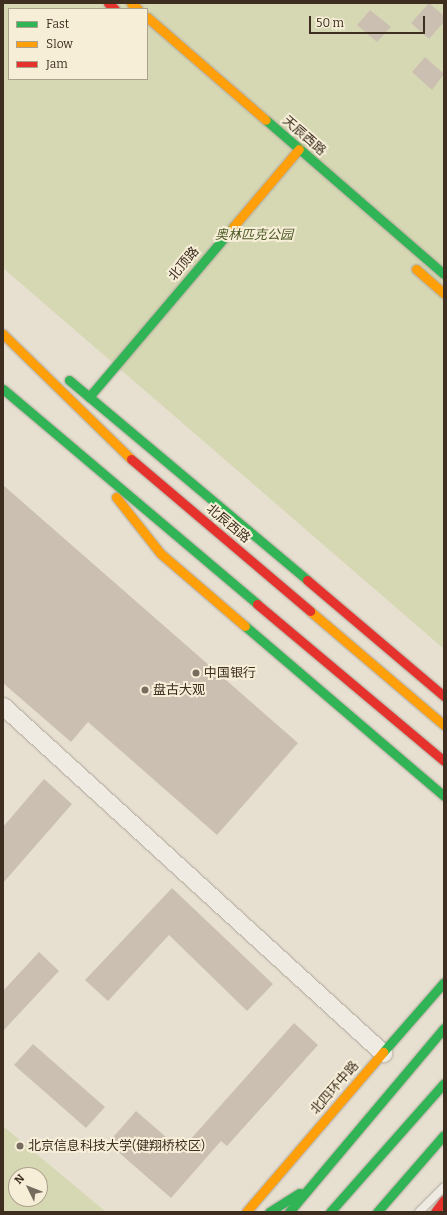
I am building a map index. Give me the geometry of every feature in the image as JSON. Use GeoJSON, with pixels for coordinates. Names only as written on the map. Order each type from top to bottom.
{"type":"FeatureCollection","features":[{"type":"Feature","properties":{"kind":"main road","name":"天辰西路"},"geometry":{"type":"LineString","coordinates":[[148,18],[444,274]]}},
{"type":"Feature","properties":{"kind":"main road","name":"北顶路"},"geometry":{"type":"LineString","coordinates":[[89,396],[287,157],[299,149]]}},
{"type":"Feature","properties":{"kind":"main road","name":"天辰西路"},"geometry":{"type":"LineString","coordinates":[[287,157],[298,167]]}},
{"type":"Feature","properties":{"kind":"main road"},"geometry":{"type":"LineString","coordinates":[[409,262],[444,293]]}},
{"type":"Feature","properties":{"kind":"main road"},"geometry":{"type":"LineString","coordinates":[[3,324],[32,348]]}},
{"type":"Feature","properties":{"kind":"main road","name":"北辰西路"},"geometry":{"type":"LineString","coordinates":[[3,334],[128,456],[444,725]]}},
{"type":"Feature","properties":{"kind":"main road","name":"北辰西路"},"geometry":{"type":"LineString","coordinates":[[61,373],[444,696]]}},
{"type":"Feature","properties":{"kind":"main road"},"geometry":{"type":"LineString","coordinates":[[3,389],[444,761]]}},
{"type":"Feature","properties":{"kind":"main road"},"geometry":{"type":"LineString","coordinates":[[91,464],[160,553],[444,796]]}},
{"type":"Feature","properties":{"kind":"main road","name":"北四环中路"},"geometry":{"type":"LineString","coordinates":[[246,1212],[444,982]]}},
{"type":"Feature","properties":{"kind":"main road"},"geometry":{"type":"LineString","coordinates":[[289,1212],[444,1028]]}},
{"type":"Feature","properties":{"kind":"main road"},"geometry":{"type":"LineString","coordinates":[[330,1212],[444,1083]]}},
{"type":"Feature","properties":{"kind":"main road"},"geometry":{"type":"LineString","coordinates":[[376,1212],[444,1135]]}},
{"type":"Feature","properties":{"kind":"main road"},"geometry":{"type":"LineString","coordinates":[[269,1212],[312,1185]]}},
{"type":"Feature","properties":{"kind":"main road"},"geometry":{"type":"LineString","coordinates":[[435,1212],[444,1200]]}},
{"type":"Feature","properties":{"kind":"street"},"geometry":{"type":"LineString","coordinates":[[3,706],[383,1053]]}},
{"type":"Feature","properties":{"kind":"lane"},"geometry":{"type":"LineString","coordinates":[[419,1212],[444,1187]]}},
{"type":"Feature","properties":{"kind":"green space","name":"奥林匹克公园"},"geometry":{"type":"Polygon","coordinates":[[[3,3],[444,3],[444,649],[3,268],[3,3]]]}},
{"type":"Feature","properties":{"kind":"green space"},"geometry":{"type":"Polygon","coordinates":[[[3,1126],[106,1212],[3,1212],[3,1126]]]}},
{"type":"Feature","properties":{"kind":"building"},"geometry":{"type":"Polygon","coordinates":[[[429,3],[444,16],[444,22],[429,39],[411,23],[429,3]]]}},
{"type":"Feature","properties":{"kind":"building"},"geometry":{"type":"Polygon","coordinates":[[[370,10],[391,27],[377,42],[357,25],[370,10]]]}},
{"type":"Feature","properties":{"kind":"building"},"geometry":{"type":"Polygon","coordinates":[[[425,57],[444,74],[432,90],[412,72],[425,57]]]}},
{"type":"Feature","properties":{"kind":"building","name":"盘古大观"},"geometry":{"type":"Polygon","coordinates":[[[3,485],[298,743],[217,835],[88,722],[71,742],[3,683],[3,485]]]}},
{"type":"Feature","properties":{"kind":"building"},"geometry":{"type":"Polygon","coordinates":[[[44,779],[72,804],[3,883],[3,827],[44,779]]]}},
{"type":"Feature","properties":{"kind":"building"},"geometry":{"type":"Polygon","coordinates":[[[172,888],[273,984],[247,1011],[169,935],[108,1001],[85,980],[172,888]]]}},
{"type":"Feature","properties":{"kind":"building"},"geometry":{"type":"Polygon","coordinates":[[[39,952],[59,971],[3,1031],[3,991],[39,952]]]}},
{"type":"Feature","properties":{"kind":"building"},"geometry":{"type":"Polygon","coordinates":[[[294,1023],[318,1045],[227,1146],[221,1141],[171,1198],[108,1143],[136,1111],[181,1150],[294,1023]]]}},
{"type":"Feature","properties":{"kind":"building"},"geometry":{"type":"Polygon","coordinates":[[[33,1044],[105,1107],[86,1128],[14,1065],[33,1044]]]}},
{"type":"Feature","properties":{"kind":"traffic: fast"},"geometry":{"type":"LineString","coordinates":[[266,120],[444,274]]}},
{"type":"Feature","properties":{"kind":"traffic: fast"},"geometry":{"type":"LineString","coordinates":[[89,397],[233,227]]}},
{"type":"Feature","properties":{"kind":"traffic: fast"},"geometry":{"type":"LineString","coordinates":[[69,380],[307,580]]}},
{"type":"Feature","properties":{"kind":"traffic: fast"},"geometry":{"type":"LineString","coordinates":[[3,389],[257,604]]}},
{"type":"Feature","properties":{"kind":"traffic: fast"},"geometry":{"type":"LineString","coordinates":[[245,626],[444,796]]}},
{"type":"Feature","properties":{"kind":"traffic: fast"},"geometry":{"type":"LineString","coordinates":[[383,1052],[444,982]]}},
{"type":"Feature","properties":{"kind":"traffic: fast"},"geometry":{"type":"LineString","coordinates":[[289,1212],[444,1028]]}},
{"type":"Feature","properties":{"kind":"traffic: fast"},"geometry":{"type":"LineString","coordinates":[[330,1212],[444,1083]]}},
{"type":"Feature","properties":{"kind":"traffic: fast"},"geometry":{"type":"LineString","coordinates":[[377,1212],[444,1135]]}},
{"type":"Feature","properties":{"kind":"traffic: fast"},"geometry":{"type":"LineString","coordinates":[[269,1212],[299,1193]]}},
{"type":"Feature","properties":{"kind":"traffic: slow"},"geometry":{"type":"LineString","coordinates":[[131,3],[137,8]]}},
{"type":"Feature","properties":{"kind":"traffic: slow"},"geometry":{"type":"LineString","coordinates":[[148,18],[266,120]]}},
{"type":"Feature","properties":{"kind":"traffic: slow"},"geometry":{"type":"LineString","coordinates":[[233,227],[299,149]]}},
{"type":"Feature","properties":{"kind":"traffic: slow"},"geometry":{"type":"LineString","coordinates":[[416,269],[444,293]]}},
{"type":"Feature","properties":{"kind":"traffic: slow"},"geometry":{"type":"LineString","coordinates":[[3,334],[131,459]]}},
{"type":"Feature","properties":{"kind":"traffic: slow"},"geometry":{"type":"LineString","coordinates":[[116,497],[160,553],[245,626]]}},
{"type":"Feature","properties":{"kind":"traffic: slow"},"geometry":{"type":"LineString","coordinates":[[310,611],[444,725]]}},
{"type":"Feature","properties":{"kind":"traffic: slow"},"geometry":{"type":"LineString","coordinates":[[246,1212],[383,1052]]}},
{"type":"Feature","properties":{"kind":"traffic: jam"},"geometry":{"type":"LineString","coordinates":[[108,3],[114,8]]}},
{"type":"Feature","properties":{"kind":"traffic: jam"},"geometry":{"type":"LineString","coordinates":[[131,459],[310,611]]}},
{"type":"Feature","properties":{"kind":"traffic: jam"},"geometry":{"type":"LineString","coordinates":[[307,580],[444,696]]}},
{"type":"Feature","properties":{"kind":"traffic: jam"},"geometry":{"type":"LineString","coordinates":[[257,604],[444,761]]}},
{"type":"Feature","properties":{"kind":"traffic: jam"},"geometry":{"type":"LineString","coordinates":[[435,1212],[444,1200]]}},
{"type":"Feature","properties":{"kind":"place","name":"中国银行"},"geometry":{"type":"Point","coordinates":[196,673]}},
{"type":"Feature","properties":{"kind":"place","name":"盘古大观"},"geometry":{"type":"Point","coordinates":[145,690]}},
{"type":"Feature","properties":{"kind":"place","name":"北京信息科技大学(健翔桥校区)"},"geometry":{"type":"Point","coordinates":[20,1146]}}]}
